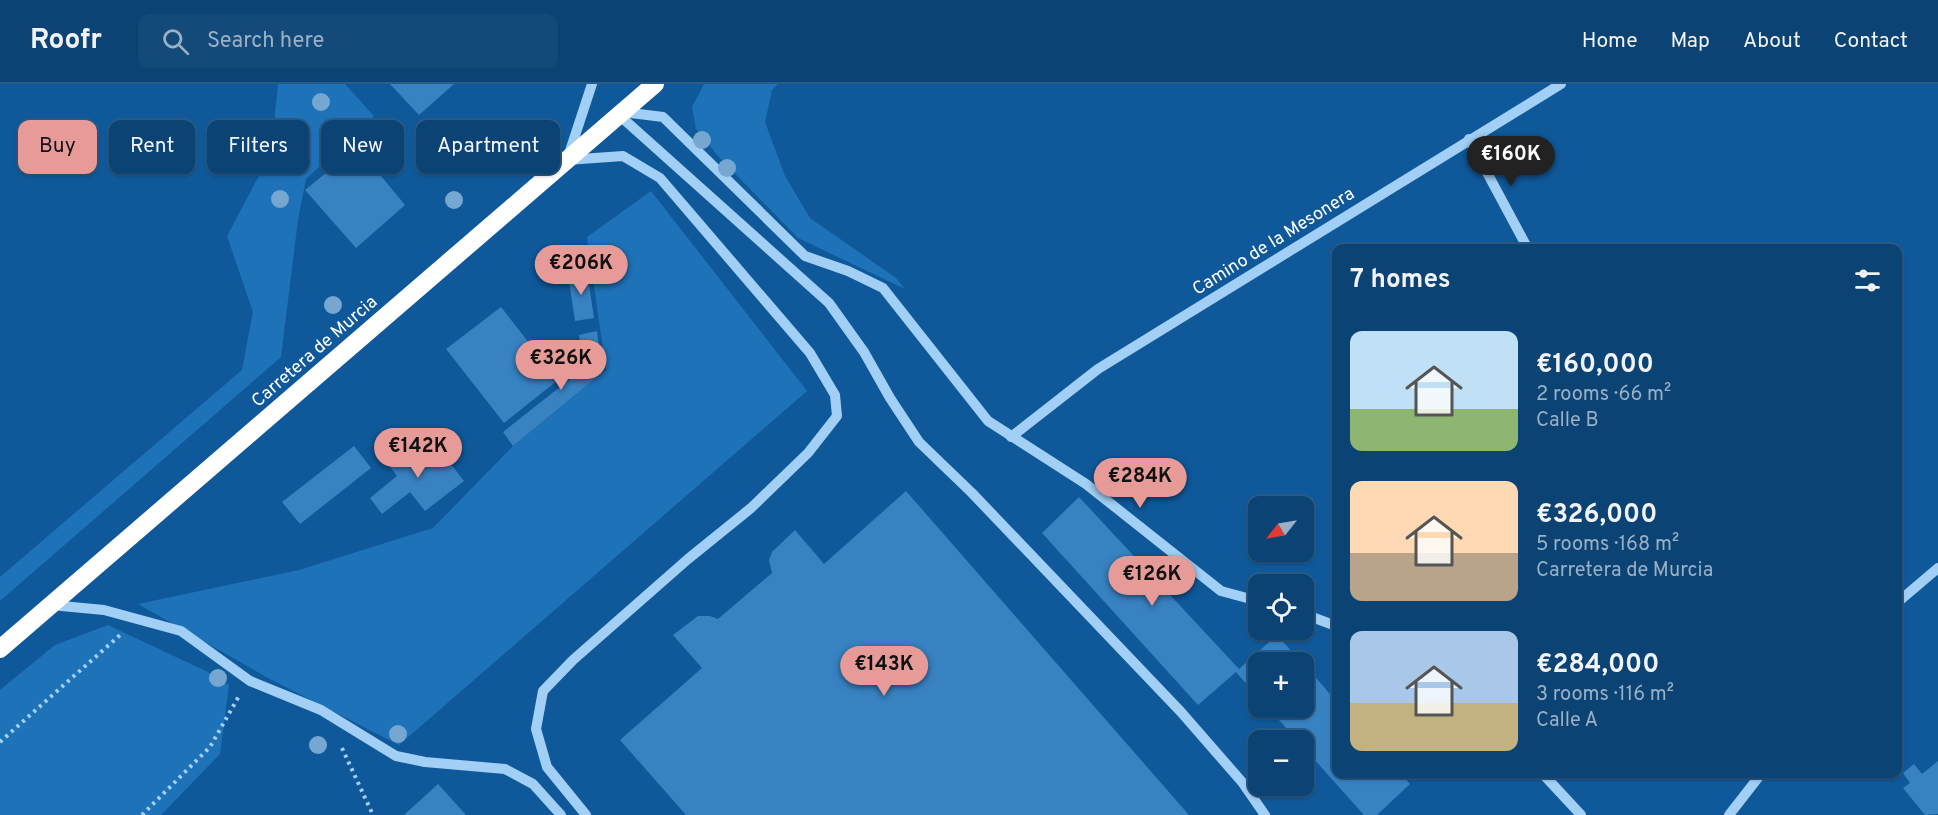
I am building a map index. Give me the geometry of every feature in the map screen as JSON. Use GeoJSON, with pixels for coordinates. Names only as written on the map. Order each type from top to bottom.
{"type":"FeatureCollection","features":[{"type":"Feature","properties":{"kind":"highway","name":"Carretera de Murcia"},"geometry":{"type":"LineString","coordinates":[[0,649],[655,84]]}},
{"type":"Feature","properties":{"kind":"street"},"geometry":{"type":"LineString","coordinates":[[586,815],[547,767],[536,729],[543,691],[590,645],[688,559],[751,508],[808,453],[837,416],[835,395],[810,353],[660,178],[622,156],[567,160],[592,84]]}},
{"type":"Feature","properties":{"kind":"street","name":"Camino de la Mesonera"},"geometry":{"type":"LineString","coordinates":[[1011,437],[1098,369],[1561,84]]}},
{"type":"Feature","properties":{"kind":"street"},"geometry":{"type":"LineString","coordinates":[[621,113],[663,117],[805,256],[848,271],[883,288],[988,422],[1086,484],[1221,591],[1248,598]]}},
{"type":"Feature","properties":{"kind":"street"},"geometry":{"type":"LineString","coordinates":[[621,113],[829,303],[864,352],[890,398],[920,442],[972,493],[1180,712],[1242,782],[1265,815]]}},
{"type":"Feature","properties":{"kind":"street"},"geometry":{"type":"LineString","coordinates":[[1469,139],[1525,244]]}},
{"type":"Feature","properties":{"kind":"street"},"geometry":{"type":"LineString","coordinates":[[1902,599],[1938,568]]}},
{"type":"Feature","properties":{"kind":"street"},"geometry":{"type":"LineString","coordinates":[[51,605],[104,610],[181,631],[250,681],[321,710],[396,756],[425,762],[505,769],[533,784],[561,815]]}},
{"type":"Feature","properties":{"kind":"street"},"geometry":{"type":"LineString","coordinates":[[1314,618],[1332,624]]}},
{"type":"Feature","properties":{"kind":"street"},"geometry":{"type":"LineString","coordinates":[[1547,778],[1581,815]]}},
{"type":"Feature","properties":{"kind":"street"},"geometry":{"type":"LineString","coordinates":[[1729,815],[1758,778]]}},
{"type":"Feature","properties":{"kind":"path"},"geometry":{"type":"LineString","coordinates":[[0,742],[138,619]]}},
{"type":"Feature","properties":{"kind":"path"},"geometry":{"type":"LineString","coordinates":[[142,815],[210,747],[250,681]]}},
{"type":"Feature","properties":{"kind":"path"},"geometry":{"type":"LineString","coordinates":[[321,710],[338,740],[373,815]]}},
{"type":"Feature","properties":{"kind":"shaded area"},"geometry":{"type":"Polygon","coordinates":[[[278,84],[345,84],[374,116],[370,120],[321,120],[321,165],[306,179],[298,220],[281,357],[0,601],[0,577],[242,370],[253,312],[227,236],[260,174],[309,174],[309,120],[274,120],[278,84]]]}},
{"type":"Feature","properties":{"kind":"shaded area"},"geometry":{"type":"Polygon","coordinates":[[[704,84],[778,84],[772,90],[765,122],[785,176],[810,218],[896,278],[905,289],[798,238],[719,157],[696,129],[692,107],[704,84]]]}},
{"type":"Feature","properties":{"kind":"shaded area"},"geometry":{"type":"Polygon","coordinates":[[[651,191],[807,391],[399,745],[270,679],[138,604],[299,570],[433,528],[513,446],[606,370],[587,237],[651,191]]]}},
{"type":"Feature","properties":{"kind":"shaded area"},"geometry":{"type":"Polygon","coordinates":[[[108,625],[208,672],[229,685],[220,754],[161,815],[0,815],[0,690],[55,645],[108,625]]]}},
{"type":"Feature","properties":{"kind":"building"},"geometry":{"type":"Polygon","coordinates":[[[390,84],[454,84],[419,115],[390,84]]]}},
{"type":"Feature","properties":{"kind":"building"},"geometry":{"type":"Polygon","coordinates":[[[325,174],[379,174],[405,205],[356,248],[305,190],[325,174]]]}},
{"type":"Feature","properties":{"kind":"building"},"geometry":{"type":"Polygon","coordinates":[[[587,271],[594,318],[575,321],[568,274],[587,271]]]}},
{"type":"Feature","properties":{"kind":"building"},"geometry":{"type":"Polygon","coordinates":[[[501,307],[558,380],[504,423],[446,349],[501,307]]]}},
{"type":"Feature","properties":{"kind":"building"},"geometry":{"type":"Polygon","coordinates":[[[597,331],[602,373],[513,446],[503,432],[584,368],[579,335],[597,331]]]}},
{"type":"Feature","properties":{"kind":"building"},"geometry":{"type":"Polygon","coordinates":[[[403,444],[417,460],[436,445],[464,481],[425,511],[410,492],[382,514],[370,498],[397,476],[384,459],[403,444]]]}},
{"type":"Feature","properties":{"kind":"building"},"geometry":{"type":"Polygon","coordinates":[[[354,446],[371,468],[300,524],[282,502],[354,446]]]}},
{"type":"Feature","properties":{"kind":"building"},"geometry":{"type":"Polygon","coordinates":[[[906,491],[1189,815],[686,815],[620,740],[702,668],[673,635],[698,616],[718,619],[772,573],[769,560],[772,552],[795,530],[824,564],[906,491]]]}},
{"type":"Feature","properties":{"kind":"building"},"geometry":{"type":"Polygon","coordinates":[[[1079,497],[1239,669],[1248,661],[1248,686],[1236,672],[1198,705],[1042,533],[1079,497]]]}},
{"type":"Feature","properties":{"kind":"building"},"geometry":{"type":"Polygon","coordinates":[[[1271,640],[1281,640],[1292,652],[1258,652],[1271,640]]]}},
{"type":"Feature","properties":{"kind":"building"},"geometry":{"type":"Polygon","coordinates":[[[1314,676],[1332,696],[1332,778],[1405,778],[1410,784],[1377,815],[1364,815],[1314,759],[1314,730],[1288,730],[1277,718],[1314,718],[1314,676]]]}},
{"type":"Feature","properties":{"kind":"building"},"geometry":{"type":"Polygon","coordinates":[[[1938,761],[1938,814],[1925,815],[1903,788],[1910,783],[1903,773],[1914,764],[1922,774],[1938,761]]]}},
{"type":"Feature","properties":{"kind":"building"},"geometry":{"type":"Polygon","coordinates":[[[438,784],[466,815],[404,815],[438,784]]]}}]}
